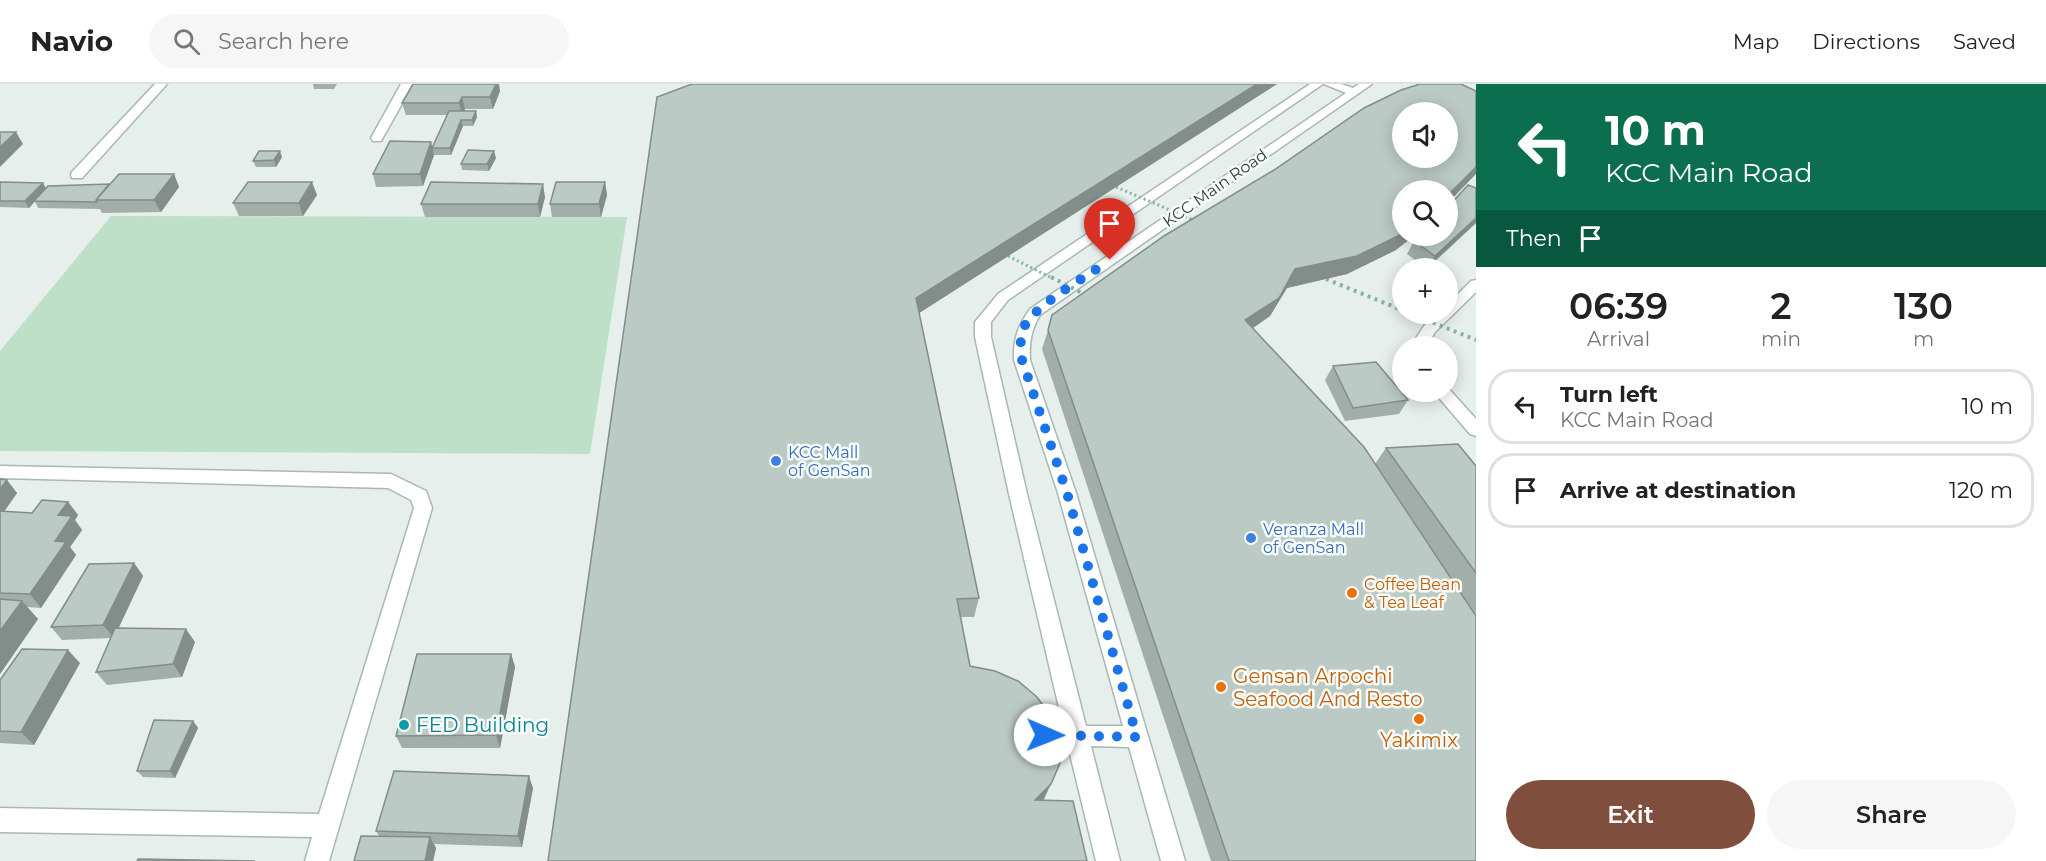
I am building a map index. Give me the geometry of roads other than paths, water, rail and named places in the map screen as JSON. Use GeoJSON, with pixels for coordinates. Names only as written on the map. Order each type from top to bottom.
{"type":"FeatureCollection","features":[{"type":"Feature","properties":{"kind":"street"},"geometry":{"type":"LineString","coordinates":[[77,175],[161,84]]}},
{"type":"Feature","properties":{"kind":"street"},"geometry":{"type":"LineString","coordinates":[[377,138],[407,84]]}},
{"type":"Feature","properties":{"kind":"street","name":"KCC Main Road"},"geometry":{"type":"LineString","coordinates":[[1108,861],[1018,494],[983,337],[983,322],[1004,297],[1317,84]]}},
{"type":"Feature","properties":{"kind":"street"},"geometry":{"type":"LineString","coordinates":[[1330,84],[1360,88]]}},
{"type":"Feature","properties":{"kind":"street","name":"KCC Main Road"},"geometry":{"type":"LineString","coordinates":[[1173,861],[1067,493],[1022,360],[1020,343],[1023,328],[1035,312],[1360,88]]}},
{"type":"Feature","properties":{"kind":"street"},"geometry":{"type":"LineString","coordinates":[[1458,302],[1476,284]]}},
{"type":"Feature","properties":{"kind":"street"},"geometry":{"type":"LineString","coordinates":[[1425,336],[1435,324]]}},
{"type":"Feature","properties":{"kind":"street"},"geometry":{"type":"LineString","coordinates":[[1451,402],[1476,430]]}},
{"type":"Feature","properties":{"kind":"street"},"geometry":{"type":"LineString","coordinates":[[0,472],[391,481],[419,496],[423,508],[317,861]]}},
{"type":"Feature","properties":{"kind":"street"},"geometry":{"type":"LineString","coordinates":[[1051,757],[1036,732],[1077,736],[1137,737]]}},
{"type":"Feature","properties":{"kind":"street"},"geometry":{"type":"LineString","coordinates":[[0,820],[327,826]]}},
{"type":"Feature","properties":{"kind":"place","name":"KCC Mall of GenSan"},"geometry":{"type":"Point","coordinates":[776,461]}},
{"type":"Feature","properties":{"kind":"place","name":"Veranza Mall of GenSan"},"geometry":{"type":"Point","coordinates":[1251,538]}},
{"type":"Feature","properties":{"kind":"place","name":"Coffee Bean & Tea Leaf"},"geometry":{"type":"Point","coordinates":[1352,593]}},
{"type":"Feature","properties":{"kind":"place","name":"Gensan Arpochi Seafood And Resto"},"geometry":{"type":"Point","coordinates":[1221,687]}},
{"type":"Feature","properties":{"kind":"place","name":"Yakimix"},"geometry":{"type":"Point","coordinates":[1419,719]}},
{"type":"Feature","properties":{"kind":"place","name":"FED Building"},"geometry":{"type":"Point","coordinates":[404,725]}}]}
